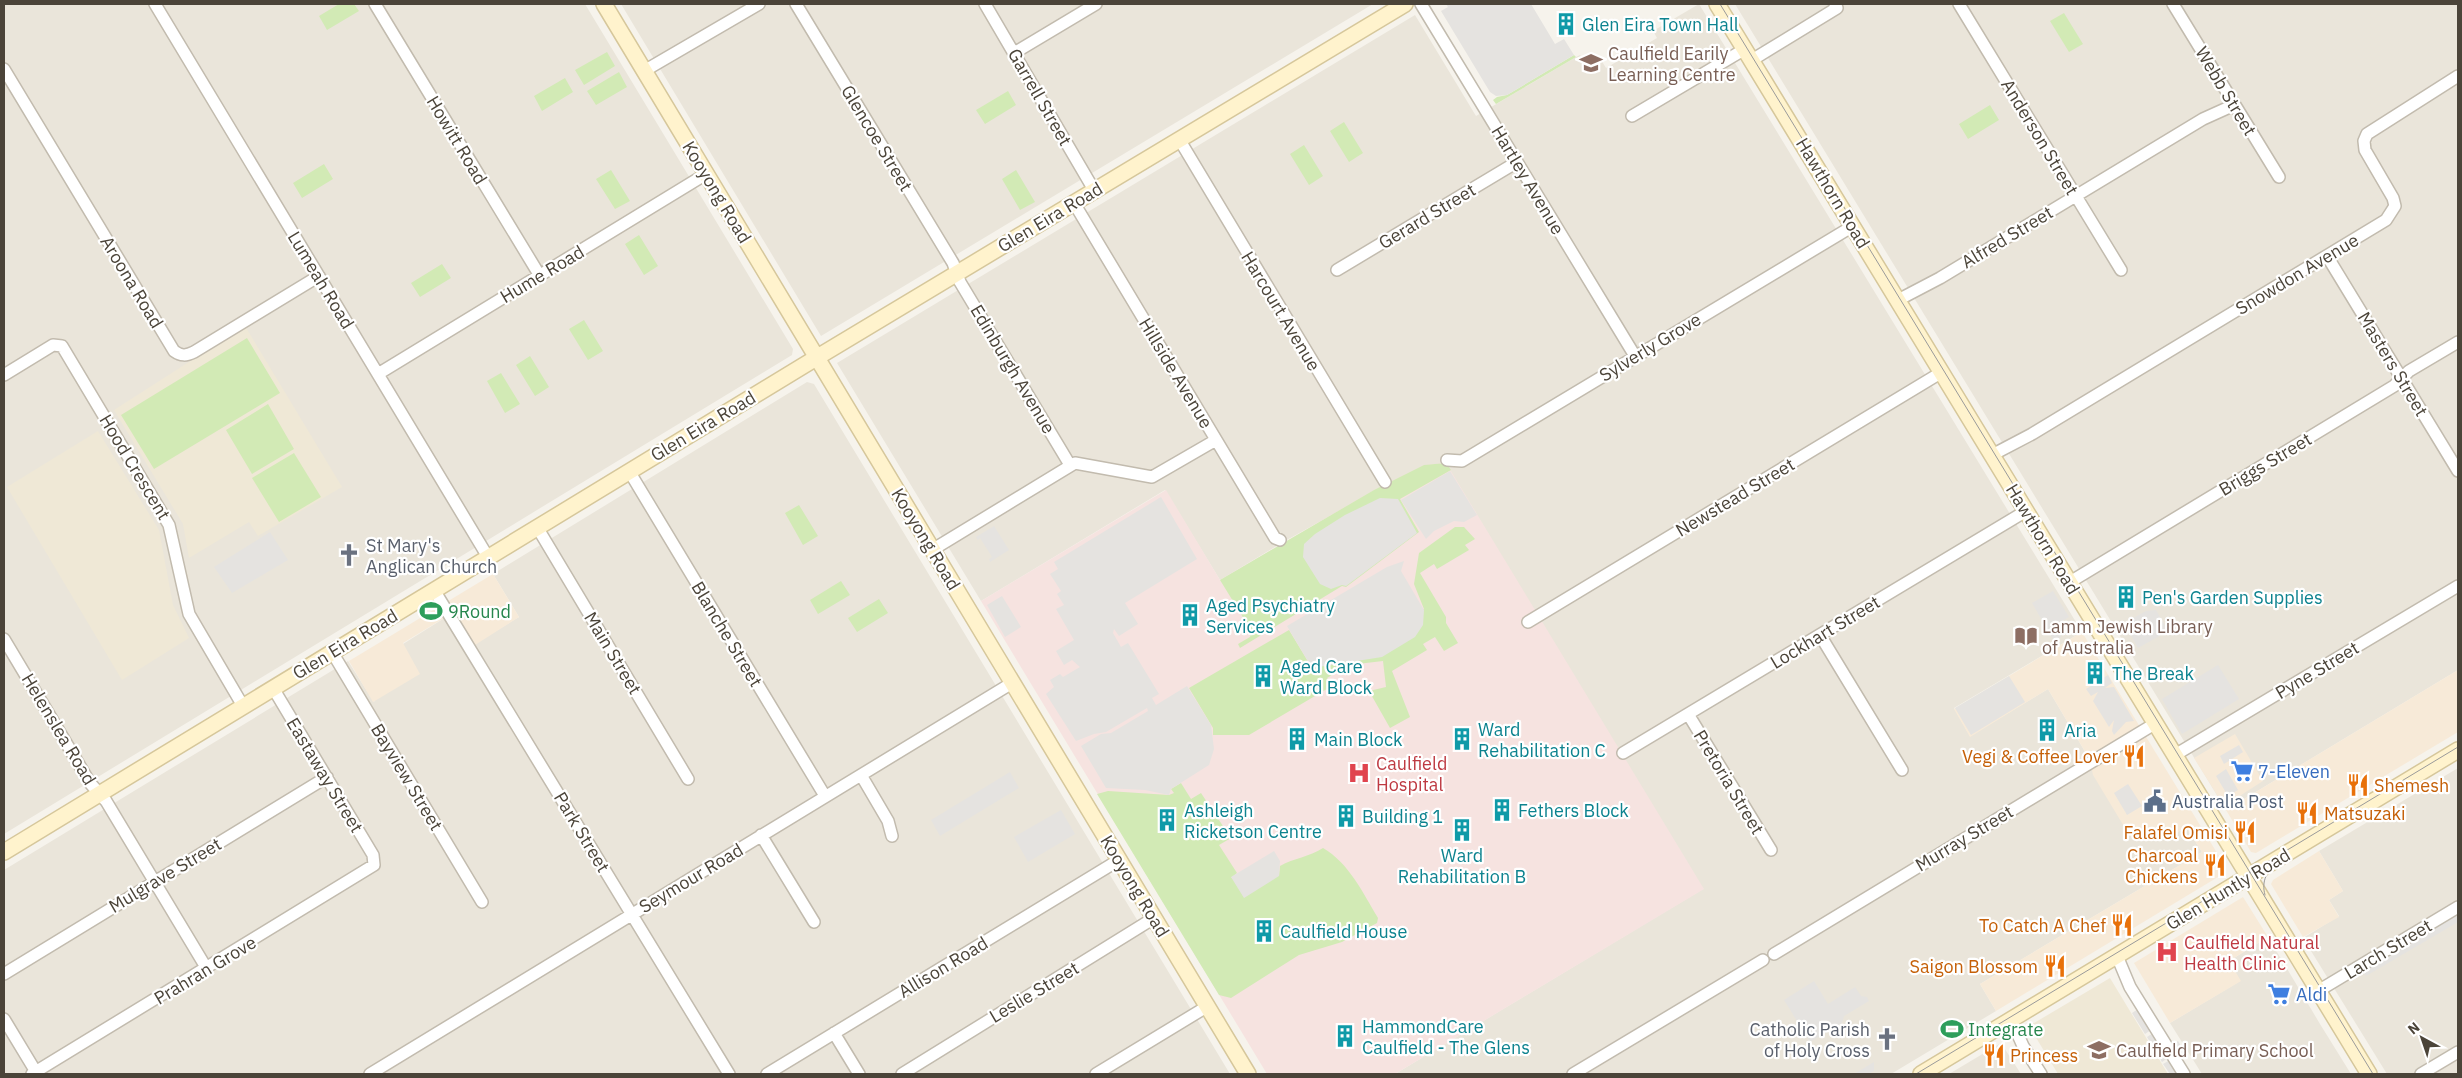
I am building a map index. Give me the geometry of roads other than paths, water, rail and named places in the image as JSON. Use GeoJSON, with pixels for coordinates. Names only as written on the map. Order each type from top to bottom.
{"type":"FeatureCollection","features":[{"type":"Feature","properties":{"kind":"main road","name":"Kooyong Road"},"geometry":{"type":"LineString","coordinates":[[604,4],[1248,1074]]}},
{"type":"Feature","properties":{"kind":"main road","name":"Glen Eira Road"},"geometry":{"type":"LineString","coordinates":[[4,852],[629,471],[1405,4]]}},
{"type":"Feature","properties":{"kind":"main road","name":"Hawthorn Road"},"geometry":{"type":"LineString","coordinates":[[1717,4],[2370,1074]]}},
{"type":"Feature","properties":{"kind":"main road","name":"Glen Huntly Road"},"geometry":{"type":"LineString","coordinates":[[1920,1074],[2458,750]]}},
{"type":"Feature","properties":{"kind":"street","name":"Lumeah Road"},"geometry":{"type":"LineString","coordinates":[[155,4],[488,557]]}},
{"type":"Feature","properties":{"kind":"street","name":"Howitt Road"},"geometry":{"type":"LineString","coordinates":[[375,4],[540,276]]}},
{"type":"Feature","properties":{"kind":"street"},"geometry":{"type":"LineString","coordinates":[[644,71],[759,4]]}},
{"type":"Feature","properties":{"kind":"street","name":"Glencoe Street"},"geometry":{"type":"LineString","coordinates":[[796,4],[951,260],[957,273]]}},
{"type":"Feature","properties":{"kind":"street","name":"Garrell Street"},"geometry":{"type":"LineString","coordinates":[[985,4],[1094,190]]}},
{"type":"Feature","properties":{"kind":"street"},"geometry":{"type":"LineString","coordinates":[[1014,53],[1096,4]]}},
{"type":"Feature","properties":{"kind":"street","name":"Hartley Avenue"},"geometry":{"type":"LineString","coordinates":[[1421,4],[1635,356]]}},
{"type":"Feature","properties":{"kind":"street"},"geometry":{"type":"LineString","coordinates":[[1632,116],[1837,8],[1834,4]]}},
{"type":"Feature","properties":{"kind":"street","name":"Anderson Street"},"geometry":{"type":"LineString","coordinates":[[1959,4],[2121,270]]}},
{"type":"Feature","properties":{"kind":"street","name":"Webb Street"},"geometry":{"type":"LineString","coordinates":[[2173,4],[2279,177]]}},
{"type":"Feature","properties":{"kind":"street","name":"Aroona Road"},"geometry":{"type":"LineString","coordinates":[[4,69],[174,351],[179,355],[185,356],[194,352],[319,276]]}},
{"type":"Feature","properties":{"kind":"street","name":"Snowdon Avenue"},"geometry":{"type":"LineString","coordinates":[[1994,458],[2018,448],[2032,434],[2386,220],[2395,206],[2393,198],[2365,150],[2364,141],[2367,134],[2458,76]]}},
{"type":"Feature","properties":{"kind":"street","name":"Alfred Street"},"geometry":{"type":"LineString","coordinates":[[1899,302],[2232,102]]}},
{"type":"Feature","properties":{"kind":"street","name":"Harcourt Avenue"},"geometry":{"type":"LineString","coordinates":[[1179,139],[1385,482]]}},
{"type":"Feature","properties":{"kind":"street","name":"Gerard Street"},"geometry":{"type":"LineString","coordinates":[[1337,270],[1518,162]]}},
{"type":"Feature","properties":{"kind":"street","name":"Hume Road"},"geometry":{"type":"LineString","coordinates":[[378,374],[706,174]]}},
{"type":"Feature","properties":{"kind":"street","name":"Hillside Avenue"},"geometry":{"type":"LineString","coordinates":[[1074,203],[1275,538],[1280,540]]}},
{"type":"Feature","properties":{"kind":"street","name":"Sylverly Grove"},"geometry":{"type":"LineString","coordinates":[[1447,460],[1462,460],[1853,226]]}},
{"type":"Feature","properties":{"kind":"street","name":"Masters Street"},"geometry":{"type":"LineString","coordinates":[[2327,256],[2458,471]]}},
{"type":"Feature","properties":{"kind":"street","name":"Edinburgh Avenue"},"geometry":{"type":"LineString","coordinates":[[957,273],[1070,465]]}},
{"type":"Feature","properties":{"kind":"street","name":"Briggs Street"},"geometry":{"type":"LineString","coordinates":[[2070,582],[2388,389],[2409,371],[2458,342]]}},
{"type":"Feature","properties":{"kind":"street","name":"Hood Crescent"},"geometry":{"type":"LineString","coordinates":[[4,375],[58,344],[62,346],[169,525],[189,614],[243,706]]}},
{"type":"Feature","properties":{"kind":"street","name":"Newstead Street"},"geometry":{"type":"LineString","coordinates":[[1528,622],[1942,372]]}},
{"type":"Feature","properties":{"kind":"street"},"geometry":{"type":"LineString","coordinates":[[932,550],[1070,465],[1088,464],[1152,476],[1216,440]]}},
{"type":"Feature","properties":{"kind":"street","name":"Blanche Street"},"geometry":{"type":"LineString","coordinates":[[629,471],[825,796]]}},
{"type":"Feature","properties":{"kind":"street","name":"Lockhart Street"},"geometry":{"type":"LineString","coordinates":[[1623,752],[2026,511]]}},
{"type":"Feature","properties":{"kind":"street","name":"Main Street"},"geometry":{"type":"LineString","coordinates":[[537,527],[688,778]]}},
{"type":"Feature","properties":{"kind":"street","name":"Pyne Street"},"geometry":{"type":"LineString","coordinates":[[2175,755],[2458,586]]}},
{"type":"Feature","properties":{"kind":"street","name":"Park Street"},"geometry":{"type":"LineString","coordinates":[[434,590],[729,1074]]}},
{"type":"Feature","properties":{"kind":"street"},"geometry":{"type":"LineString","coordinates":[[1820,634],[1902,770]]}},
{"type":"Feature","properties":{"kind":"street","name":"Helenslea Road"},"geometry":{"type":"LineString","coordinates":[[4,639],[92,787],[106,801],[207,969]]}},
{"type":"Feature","properties":{"kind":"street","name":"Bayview Street"},"geometry":{"type":"LineString","coordinates":[[332,652],[482,902]]}},
{"type":"Feature","properties":{"kind":"street","name":"Seymour Road"},"geometry":{"type":"LineString","coordinates":[[370,1074],[1012,683]]}},
{"type":"Feature","properties":{"kind":"street","name":"Eastaway Street"},"geometry":{"type":"LineString","coordinates":[[273,688],[373,855],[374,863]]}},
{"type":"Feature","properties":{"kind":"street","name":"Pretoria Street"},"geometry":{"type":"LineString","coordinates":[[1688,714],[1771,850]]}},
{"type":"Feature","properties":{"kind":"street","name":"Murray Street"},"geometry":{"type":"LineString","coordinates":[[1774,954],[2156,723]]}},
{"type":"Feature","properties":{"kind":"street"},"geometry":{"type":"LineString","coordinates":[[861,775],[888,821],[892,836]]}},
{"type":"Feature","properties":{"kind":"street","name":"Mulgrave Street"},"geometry":{"type":"LineString","coordinates":[[4,974],[327,777]]}},
{"type":"Feature","properties":{"kind":"street"},"geometry":{"type":"LineString","coordinates":[[761,836],[814,922]]}},
{"type":"Feature","properties":{"kind":"street","name":"Allison Road"},"geometry":{"type":"LineString","coordinates":[[767,1074],[1119,860]]}},
{"type":"Feature","properties":{"kind":"street","name":"Prahran Grove"},"geometry":{"type":"LineString","coordinates":[[34,1073],[369,870],[374,863]]}},
{"type":"Feature","properties":{"kind":"street","name":"Larch Street"},"geometry":{"type":"LineString","coordinates":[[2318,991],[2458,906]]}},
{"type":"Feature","properties":{"kind":"street","name":"Leslie Street"},"geometry":{"type":"LineString","coordinates":[[902,1074],[1154,918]]}},
{"type":"Feature","properties":{"kind":"street"},"geometry":{"type":"LineString","coordinates":[[2113,958],[2184,1074]]}},
{"type":"Feature","properties":{"kind":"street"},"geometry":{"type":"LineString","coordinates":[[1573,1074],[1763,960]]}},
{"type":"Feature","properties":{"kind":"street"},"geometry":{"type":"LineString","coordinates":[[1096,1074],[1208,1006]]}},
{"type":"Feature","properties":{"kind":"street"},"geometry":{"type":"LineString","coordinates":[[4,1019],[34,1073]]}},
{"type":"Feature","properties":{"kind":"street"},"geometry":{"type":"LineString","coordinates":[[2008,1021],[2041,1074]]}},
{"type":"Feature","properties":{"kind":"street"},"geometry":{"type":"LineString","coordinates":[[834,1033],[859,1074]]}},
{"type":"Feature","properties":{"kind":"street"},"geometry":{"type":"LineString","coordinates":[[2421,1074],[2458,1052]]}},
{"type":"Feature","properties":{"kind":"street","name":"Leslie Street"},"geometry":{"type":"LineString","coordinates":[[893,1074],[914,1065]]}},
{"type":"Feature","properties":{"kind":"tram line"},"geometry":{"type":"LineString","coordinates":[[1720,4],[2373,1074]]}},
{"type":"Feature","properties":{"kind":"tram line"},"geometry":{"type":"LineString","coordinates":[[1916,1074],[2458,747]]}},
{"type":"Feature","properties":{"kind":"tram line"},"geometry":{"type":"LineString","coordinates":[[2265,895],[2264,881],[2270,869],[2277,862]]}},
{"type":"Feature","properties":{"kind":"place","name":"Glen Eira Town Hall"},"geometry":{"type":"Point","coordinates":[1566,24]}},
{"type":"Feature","properties":{"kind":"place","name":"Caulfield Earily Learning Centre"},"geometry":{"type":"Point","coordinates":[1591,63]}},
{"type":"Feature","properties":{"kind":"place","name":"St Mary's Anglican Church"},"geometry":{"type":"Point","coordinates":[349,555]}},
{"type":"Feature","properties":{"kind":"place","name":"Pen's Garden Supplies"},"geometry":{"type":"Point","coordinates":[2126,597]}},
{"type":"Feature","properties":{"kind":"place","name":"9Round"},"geometry":{"type":"Point","coordinates":[431,611]}},
{"type":"Feature","properties":{"kind":"place","name":"Aged Psychiatry Services"},"geometry":{"type":"Point","coordinates":[1190,615]}},
{"type":"Feature","properties":{"kind":"place","name":"Lamm Jewish Library of Australia"},"geometry":{"type":"Point","coordinates":[2026,636]}},
{"type":"Feature","properties":{"kind":"place","name":"The Break"},"geometry":{"type":"Point","coordinates":[2095,673]}},
{"type":"Feature","properties":{"kind":"place","name":"Aged Care Ward Block"},"geometry":{"type":"Point","coordinates":[1263,676]}},
{"type":"Feature","properties":{"kind":"place","name":"Aria"},"geometry":{"type":"Point","coordinates":[2047,730]}},
{"type":"Feature","properties":{"kind":"place","name":"Main Block"},"geometry":{"type":"Point","coordinates":[1297,739]}},
{"type":"Feature","properties":{"kind":"place","name":"Ward Rehabilitation C"},"geometry":{"type":"Point","coordinates":[1462,739]}},
{"type":"Feature","properties":{"kind":"place","name":"Vegi & Coffee Lover"},"geometry":{"type":"Point","coordinates":[2134,756]}},
{"type":"Feature","properties":{"kind":"place","name":"7-Eleven"},"geometry":{"type":"Point","coordinates":[2242,771]}},
{"type":"Feature","properties":{"kind":"place","name":"Caulfield Hospital"},"geometry":{"type":"Point","coordinates":[1359,773]}},
{"type":"Feature","properties":{"kind":"place","name":"Shemesh"},"geometry":{"type":"Point","coordinates":[2358,785]}},
{"type":"Feature","properties":{"kind":"place","name":"Australia Post"},"geometry":{"type":"Point","coordinates":[2155,801]}},
{"type":"Feature","properties":{"kind":"place","name":"Fethers Block"},"geometry":{"type":"Point","coordinates":[1502,810]}},
{"type":"Feature","properties":{"kind":"place","name":"Matsuzaki"},"geometry":{"type":"Point","coordinates":[2307,813]}},
{"type":"Feature","properties":{"kind":"place","name":"Building 1"},"geometry":{"type":"Point","coordinates":[1346,816]}},
{"type":"Feature","properties":{"kind":"place","name":"Ashleigh Ricketson Centre"},"geometry":{"type":"Point","coordinates":[1167,820]}},
{"type":"Feature","properties":{"kind":"place","name":"Ward Rehabilitation B"},"geometry":{"type":"Point","coordinates":[1462,830]}},
{"type":"Feature","properties":{"kind":"place","name":"Falafel Omisi"},"geometry":{"type":"Point","coordinates":[2245,832]}},
{"type":"Feature","properties":{"kind":"place","name":"Charcoal Chickens"},"geometry":{"type":"Point","coordinates":[2215,865]}},
{"type":"Feature","properties":{"kind":"place","name":"To Catch A Chef"},"geometry":{"type":"Point","coordinates":[2122,925]}},
{"type":"Feature","properties":{"kind":"place","name":"Caulfield House"},"geometry":{"type":"Point","coordinates":[1264,931]}},
{"type":"Feature","properties":{"kind":"place","name":"Caulfield Natural Health Clinic"},"geometry":{"type":"Point","coordinates":[2167,952]}},
{"type":"Feature","properties":{"kind":"place","name":"Saigon Blossom"},"geometry":{"type":"Point","coordinates":[2055,966]}},
{"type":"Feature","properties":{"kind":"place","name":"Aldi"},"geometry":{"type":"Point","coordinates":[2279,994]}},
{"type":"Feature","properties":{"kind":"place","name":"Integrate"},"geometry":{"type":"Point","coordinates":[1952,1029]}},
{"type":"Feature","properties":{"kind":"place","name":"HammondCare Caulfield - The Glens"},"geometry":{"type":"Point","coordinates":[1345,1036]}},
{"type":"Feature","properties":{"kind":"place","name":"Catholic Parish of Holy Cross"},"geometry":{"type":"Point","coordinates":[1887,1039]}},
{"type":"Feature","properties":{"kind":"place","name":"Caulfield Primary School"},"geometry":{"type":"Point","coordinates":[2099,1050]}},
{"type":"Feature","properties":{"kind":"place","name":"Princess"},"geometry":{"type":"Point","coordinates":[1994,1055]}}]}
